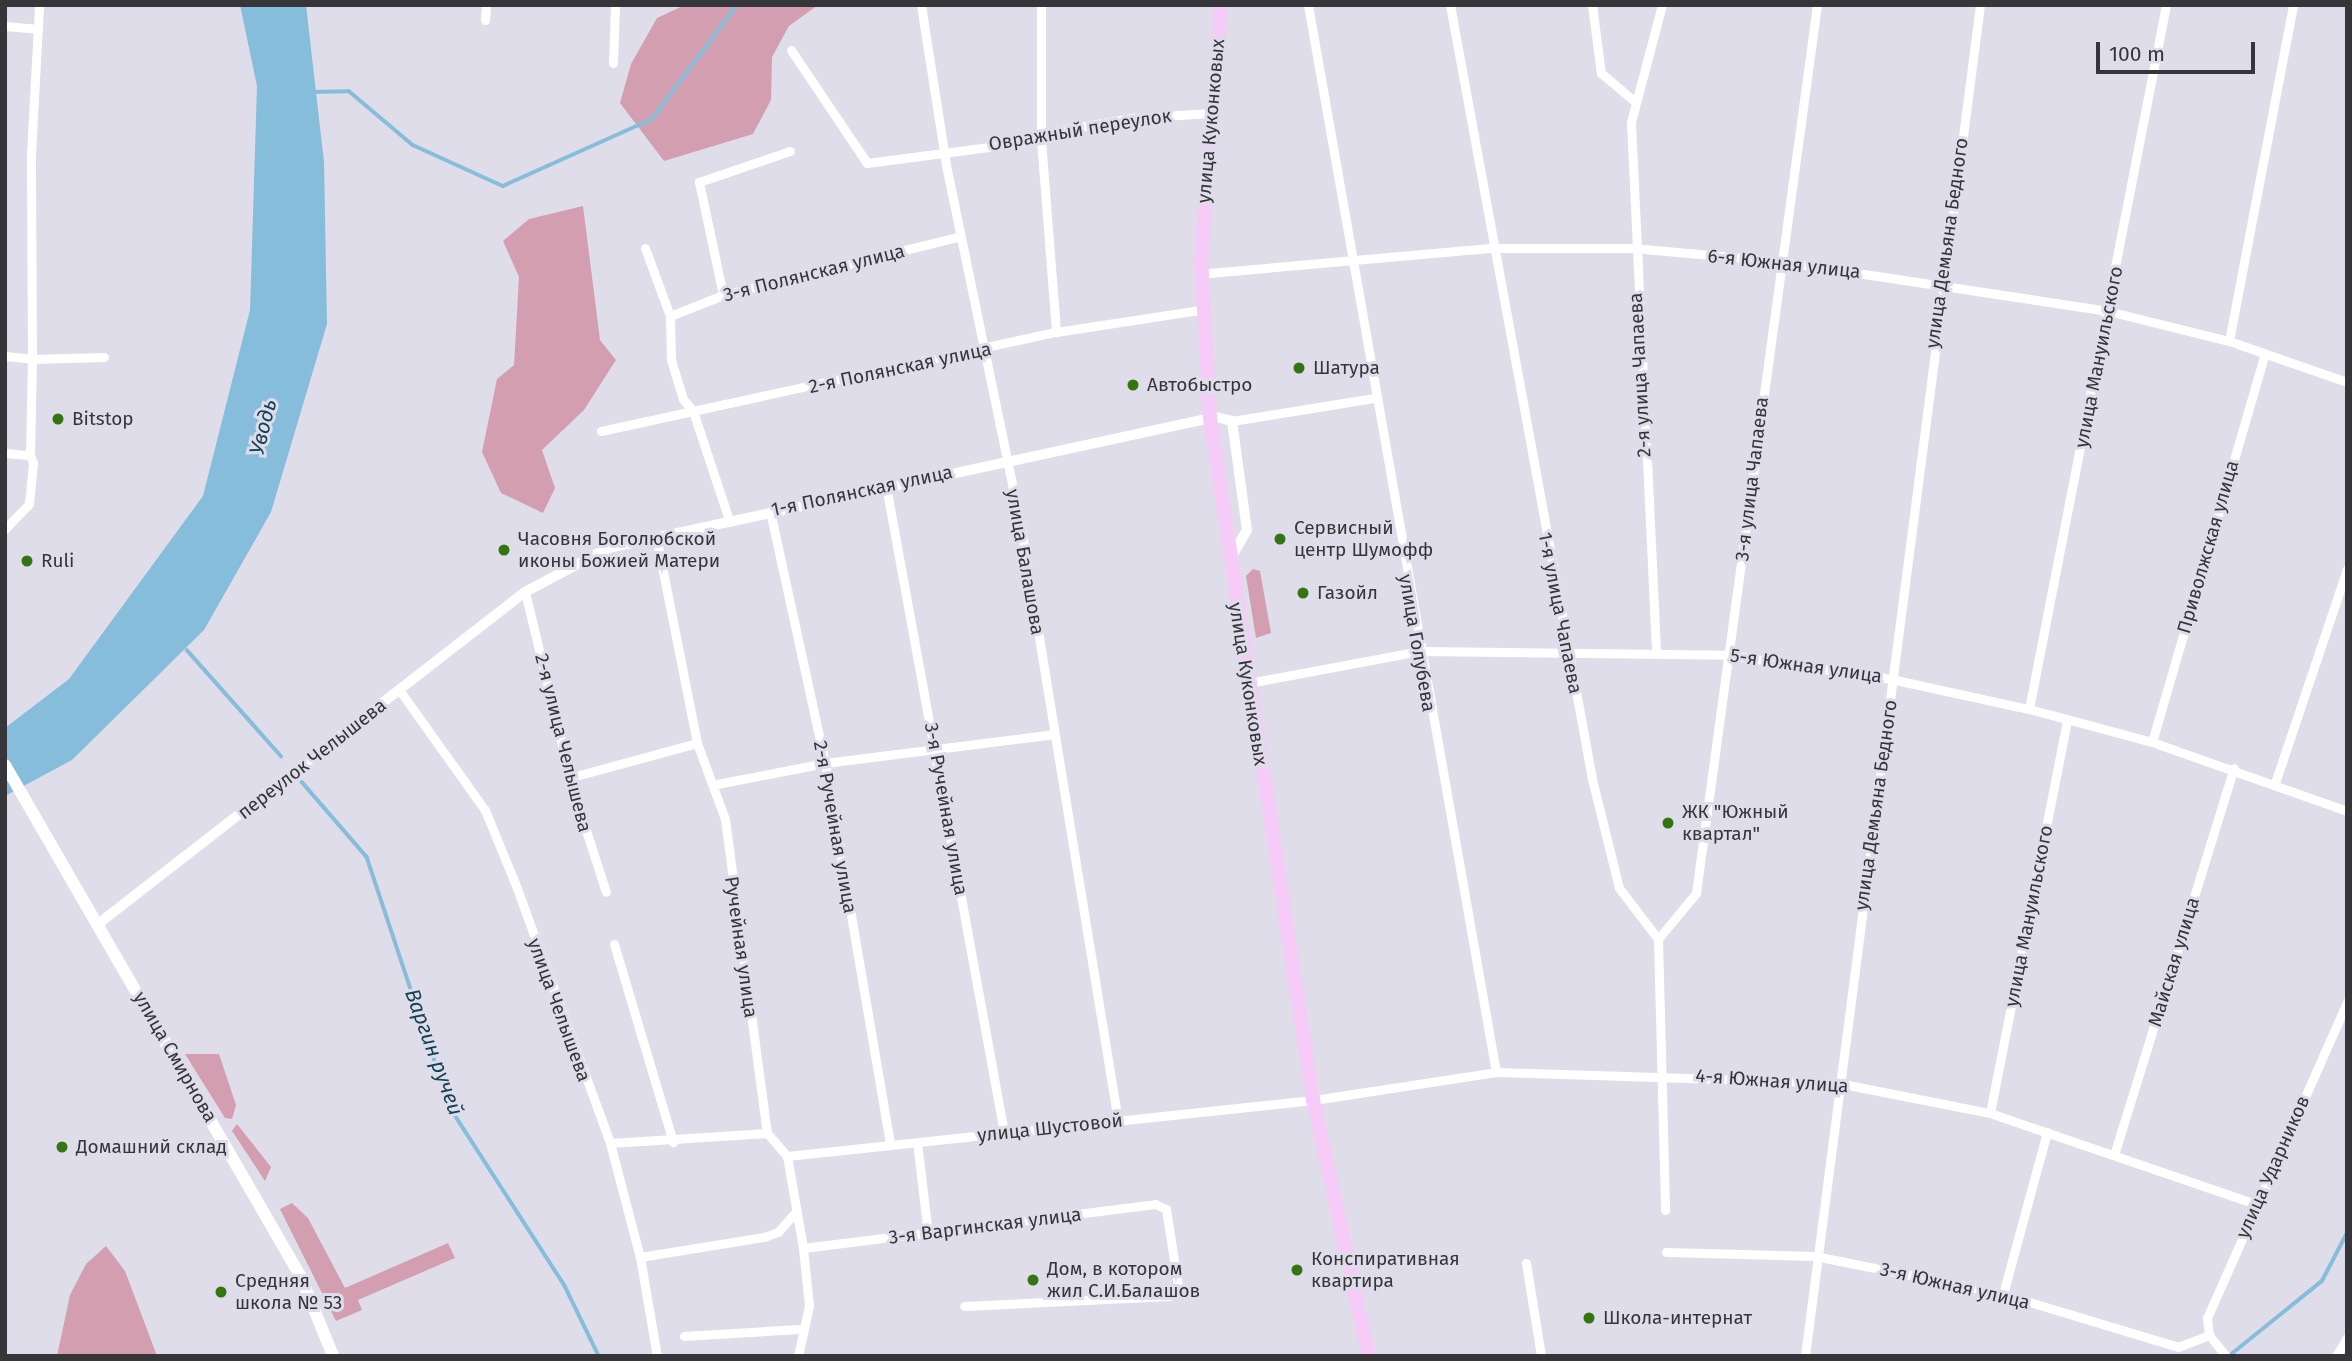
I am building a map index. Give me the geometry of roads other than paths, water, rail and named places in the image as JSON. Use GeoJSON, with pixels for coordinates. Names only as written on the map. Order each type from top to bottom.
{"type":"FeatureCollection","features":[{"type":"Feature","properties":{"kind":"main road","name":"улица Куконковых"},"geometry":{"type":"LineString","coordinates":[[1221,5],[1211,113],[1200,310],[1251,683],[1317,1099],[1370,1356]]}},
{"type":"Feature","properties":{"kind":"main road","name":"улица Куконковых"},"geometry":{"type":"LineString","coordinates":[[1230,5],[1209,273],[1213,418],[1235,551],[1251,683]]}},
{"type":"Feature","properties":{"kind":"main road","name":"улица Смирнова"},"geometry":{"type":"LineString","coordinates":[[5,765],[301,1276],[333,1356]]}},
{"type":"Feature","properties":{"kind":"street"},"geometry":{"type":"LineString","coordinates":[[5,529],[29,505],[32,359],[31,154],[39,5]]}},
{"type":"Feature","properties":{"kind":"street"},"geometry":{"type":"LineString","coordinates":[[485,20],[486,5]]}},
{"type":"Feature","properties":{"kind":"street"},"geometry":{"type":"LineString","coordinates":[[612,63],[615,5]]}},
{"type":"Feature","properties":{"kind":"street","name":"улица Балашова"},"geometry":{"type":"LineString","coordinates":[[920,5],[961,236],[1007,459],[1118,1121]]}},
{"type":"Feature","properties":{"kind":"street"},"geometry":{"type":"LineString","coordinates":[[1041,5],[1041,140],[1056,332]]}},
{"type":"Feature","properties":{"kind":"street","name":"улица Голубева"},"geometry":{"type":"LineString","coordinates":[[1308,5],[1374,398],[1496,1072]]}},
{"type":"Feature","properties":{"kind":"street","name":"1-я улица Чапаева"},"geometry":{"type":"LineString","coordinates":[[1450,5],[1490,248],[1567,648],[1619,888],[1658,939]]}},
{"type":"Feature","properties":{"kind":"street"},"geometry":{"type":"LineString","coordinates":[[1592,5],[1601,73],[1633,100]]}},
{"type":"Feature","properties":{"kind":"street","name":"2-я улица Чапаева"},"geometry":{"type":"LineString","coordinates":[[1656,650],[1632,248],[1633,100],[1662,5]]}},
{"type":"Feature","properties":{"kind":"street","name":"3-я улица Чапаева"},"geometry":{"type":"LineString","coordinates":[[1658,939],[1696,893],[1729,655],[1778,261],[1817,5]]}},
{"type":"Feature","properties":{"kind":"street","name":"улица Демьяна Бедного"},"geometry":{"type":"LineString","coordinates":[[1805,1356],[1815,1256],[1940,282],[1980,5]]}},
{"type":"Feature","properties":{"kind":"street","name":"улица Мануильского"},"geometry":{"type":"LineString","coordinates":[[2029,709],[2166,5]]}},
{"type":"Feature","properties":{"kind":"street"},"geometry":{"type":"LineString","coordinates":[[2230,341],[2293,5]]}},
{"type":"Feature","properties":{"kind":"street"},"geometry":{"type":"LineString","coordinates":[[5,26],[38,29]]}},
{"type":"Feature","properties":{"kind":"street","name":"Овражный переулок"},"geometry":{"type":"LineString","coordinates":[[791,50],[867,163],[946,149],[1041,140],[1056,131],[1131,118],[1211,113]]}},
{"type":"Feature","properties":{"kind":"street"},"geometry":{"type":"LineString","coordinates":[[723,295],[699,182],[790,150]]}},
{"type":"Feature","properties":{"kind":"street","name":"3-я Полянская улица"},"geometry":{"type":"LineString","coordinates":[[670,316],[723,295],[961,236]]}},
{"type":"Feature","properties":{"kind":"street"},"geometry":{"type":"LineString","coordinates":[[645,248],[670,316],[671,360],[693,411],[729,520]]}},
{"type":"Feature","properties":{"kind":"street","name":"6-я Южная улица"},"geometry":{"type":"LineString","coordinates":[[1209,273],[1350,257],[1490,248],[1632,248],[1778,261],[1940,282],[2108,311],[2230,341],[2347,382]]}},
{"type":"Feature","properties":{"kind":"street","name":"2-я Полянская улица"},"geometry":{"type":"LineString","coordinates":[[601,431],[984,352],[1056,332],[1200,310]]}},
{"type":"Feature","properties":{"kind":"street","name":"Приволжская улица"},"geometry":{"type":"LineString","coordinates":[[2152,742],[2265,353]]}},
{"type":"Feature","properties":{"kind":"street"},"geometry":{"type":"LineString","coordinates":[[5,356],[32,359],[104,357]]}},
{"type":"Feature","properties":{"kind":"street"},"geometry":{"type":"LineString","coordinates":[[1213,418],[1232,421],[1374,398]]}},
{"type":"Feature","properties":{"kind":"street","name":"1-я Полянская улица"},"geometry":{"type":"LineString","coordinates":[[524,592],[578,561],[656,536],[1007,459],[1213,418]]}},
{"type":"Feature","properties":{"kind":"street"},"geometry":{"type":"LineString","coordinates":[[1232,421],[1247,530],[1235,551]]}},
{"type":"Feature","properties":{"kind":"street"},"geometry":{"type":"LineString","coordinates":[[5,453],[30,455]]}},
{"type":"Feature","properties":{"kind":"street","name":"3-я Ручейная улица"},"geometry":{"type":"LineString","coordinates":[[886,486],[1004,1133]]}},
{"type":"Feature","properties":{"kind":"street","name":"2-я Ручейная улица"},"geometry":{"type":"LineString","coordinates":[[770,511],[825,763],[890,1145]]}},
{"type":"Feature","properties":{"kind":"street","name":"Ручейная улица"},"geometry":{"type":"LineString","coordinates":[[656,536],[697,743],[717,784],[767,1133]]}},
{"type":"Feature","properties":{"kind":"street"},"geometry":{"type":"LineString","coordinates":[[2275,783],[2347,569]]}},
{"type":"Feature","properties":{"kind":"street","name":"переулок Челышева"},"geometry":{"type":"LineString","coordinates":[[98,924],[524,592]]}},
{"type":"Feature","properties":{"kind":"street","name":"2-я улица Челышева"},"geometry":{"type":"LineString","coordinates":[[524,592],[572,777],[606,892]]}},
{"type":"Feature","properties":{"kind":"street","name":"5-я Южная улица"},"geometry":{"type":"LineString","coordinates":[[1251,683],[1419,651],[1567,648],[1729,655],[1891,678],[2029,709],[2152,742],[2234,768],[2347,811]]}},
{"type":"Feature","properties":{"kind":"street","name":"улица Челышева"},"geometry":{"type":"LineString","coordinates":[[400,691],[485,810],[610,1143],[640,1257],[657,1356]]}},
{"type":"Feature","properties":{"kind":"street","name":"улица Мануильского"},"geometry":{"type":"LineString","coordinates":[[1990,1113],[2067,719]]}},
{"type":"Feature","properties":{"kind":"street"},"geometry":{"type":"LineString","coordinates":[[717,784],[825,763],[1054,734]]}},
{"type":"Feature","properties":{"kind":"street"},"geometry":{"type":"LineString","coordinates":[[572,777],[697,743]]}},
{"type":"Feature","properties":{"kind":"street","name":"Майская улица"},"geometry":{"type":"LineString","coordinates":[[2114,1155],[2234,768]]}},
{"type":"Feature","properties":{"kind":"street"},"geometry":{"type":"LineString","coordinates":[[1658,939],[1665,1210]]}},
{"type":"Feature","properties":{"kind":"street"},"geometry":{"type":"LineString","coordinates":[[614,944],[673,1142]]}},
{"type":"Feature","properties":{"kind":"street","name":"улица Ударников"},"geometry":{"type":"LineString","coordinates":[[2208,1335],[2207,1318],[2347,1002]]}},
{"type":"Feature","properties":{"kind":"street","name":"4-я Южная улица"},"geometry":{"type":"LineString","coordinates":[[1317,1099],[1496,1072],[1662,1074],[1838,1083],[1990,1113],[2256,1203]]}},
{"type":"Feature","properties":{"kind":"street","name":"улица Шустовой"},"geometry":{"type":"LineString","coordinates":[[787,1156],[1317,1099]]}},
{"type":"Feature","properties":{"kind":"street"},"geometry":{"type":"LineString","coordinates":[[2003,1294],[2047,1132]]}},
{"type":"Feature","properties":{"kind":"street"},"geometry":{"type":"LineString","coordinates":[[610,1143],[673,1142],[767,1133],[787,1156],[803,1248],[809,1306],[799,1329],[798,1356]]}},
{"type":"Feature","properties":{"kind":"street"},"geometry":{"type":"LineString","coordinates":[[917,1142],[928,1234]]}},
{"type":"Feature","properties":{"kind":"street","name":"3-я Варгинская улица"},"geometry":{"type":"LineString","coordinates":[[803,1248],[1155,1204],[1166,1209],[1178,1286],[1168,1296],[964,1306]]}},
{"type":"Feature","properties":{"kind":"street"},"geometry":{"type":"LineString","coordinates":[[640,1257],[764,1237],[778,1232],[796,1211]]}},
{"type":"Feature","properties":{"kind":"street","name":"3-я Южная улица"},"geometry":{"type":"LineString","coordinates":[[1666,1252],[1815,1256],[2003,1294],[2178,1347],[2208,1335]]}},
{"type":"Feature","properties":{"kind":"street"},"geometry":{"type":"LineString","coordinates":[[1526,1263],[1541,1356]]}},
{"type":"Feature","properties":{"kind":"street"},"geometry":{"type":"LineString","coordinates":[[684,1336],[799,1329]]}},
{"type":"Feature","properties":{"kind":"street"},"geometry":{"type":"LineString","coordinates":[[2208,1335],[2227,1356]]}},
{"type":"Feature","properties":{"kind":"street"},"geometry":{"type":"LineString","coordinates":[[2336,1356],[2347,1338]]}},
{"type":"Feature","properties":{"kind":"water","name":"Уводь"},"geometry":{"type":"Polygon","coordinates":[[[240,5],[306,5],[324,162],[327,324],[271,512],[204,630],[72,760],[5,796],[5,728],[69,679],[203,496],[250,310],[257,86],[240,5]]]}},
{"type":"Feature","properties":{"kind":"waterway"},"geometry":{"type":"LineString","coordinates":[[310,92],[349,91],[413,145],[503,186],[652,119],[737,5]]}},
{"type":"Feature","properties":{"kind":"waterway","name":"Варгин ручей"},"geometry":{"type":"LineString","coordinates":[[187,650],[281,756]]}},
{"type":"Feature","properties":{"kind":"waterway","name":"Варгин ручей"},"geometry":{"type":"LineString","coordinates":[[302,782],[367,857],[451,1109],[565,1286],[599,1356]]}},
{"type":"Feature","properties":{"kind":"waterway","name":"Варгин ручей"},"geometry":{"type":"LineString","coordinates":[[2229,1356],[2322,1281],[2347,1233]]}},
{"type":"Feature","properties":{"kind":"waterway","name":"Варгин ручей"},"geometry":{"type":"LineString","coordinates":[[2114,1356],[2128,1356]]}},
{"type":"Feature","properties":{"kind":"place","name":"Шатура"},"geometry":{"type":"Point","coordinates":[1299,368]}},
{"type":"Feature","properties":{"kind":"place","name":"Автобыстро"},"geometry":{"type":"Point","coordinates":[1133,385]}},
{"type":"Feature","properties":{"kind":"place","name":"Bitstop"},"geometry":{"type":"Point","coordinates":[58,419]}},
{"type":"Feature","properties":{"kind":"place","name":"Сервисный центр Шумофф"},"geometry":{"type":"Point","coordinates":[1280,539]}},
{"type":"Feature","properties":{"kind":"place","name":"Часовня Боголюбской иконы Божией Матери"},"geometry":{"type":"Point","coordinates":[504,550]}},
{"type":"Feature","properties":{"kind":"place","name":"Ruli"},"geometry":{"type":"Point","coordinates":[27,561]}},
{"type":"Feature","properties":{"kind":"place","name":"Газойл"},"geometry":{"type":"Point","coordinates":[1303,593]}},
{"type":"Feature","properties":{"kind":"place","name":"ЖК \"Южный квартал\""},"geometry":{"type":"Point","coordinates":[1668,823]}},
{"type":"Feature","properties":{"kind":"place","name":"Домашний склад"},"geometry":{"type":"Point","coordinates":[62,1147]}},
{"type":"Feature","properties":{"kind":"place","name":"Конспиративная квартира"},"geometry":{"type":"Point","coordinates":[1297,1270]}},
{"type":"Feature","properties":{"kind":"place","name":"Дом, в котором жил С.И.Балашов"},"geometry":{"type":"Point","coordinates":[1033,1280]}},
{"type":"Feature","properties":{"kind":"place","name":"Средняя школа № 53"},"geometry":{"type":"Point","coordinates":[221,1292]}},
{"type":"Feature","properties":{"kind":"place","name":"Школа-интернат"},"geometry":{"type":"Point","coordinates":[1589,1318]}}]}
